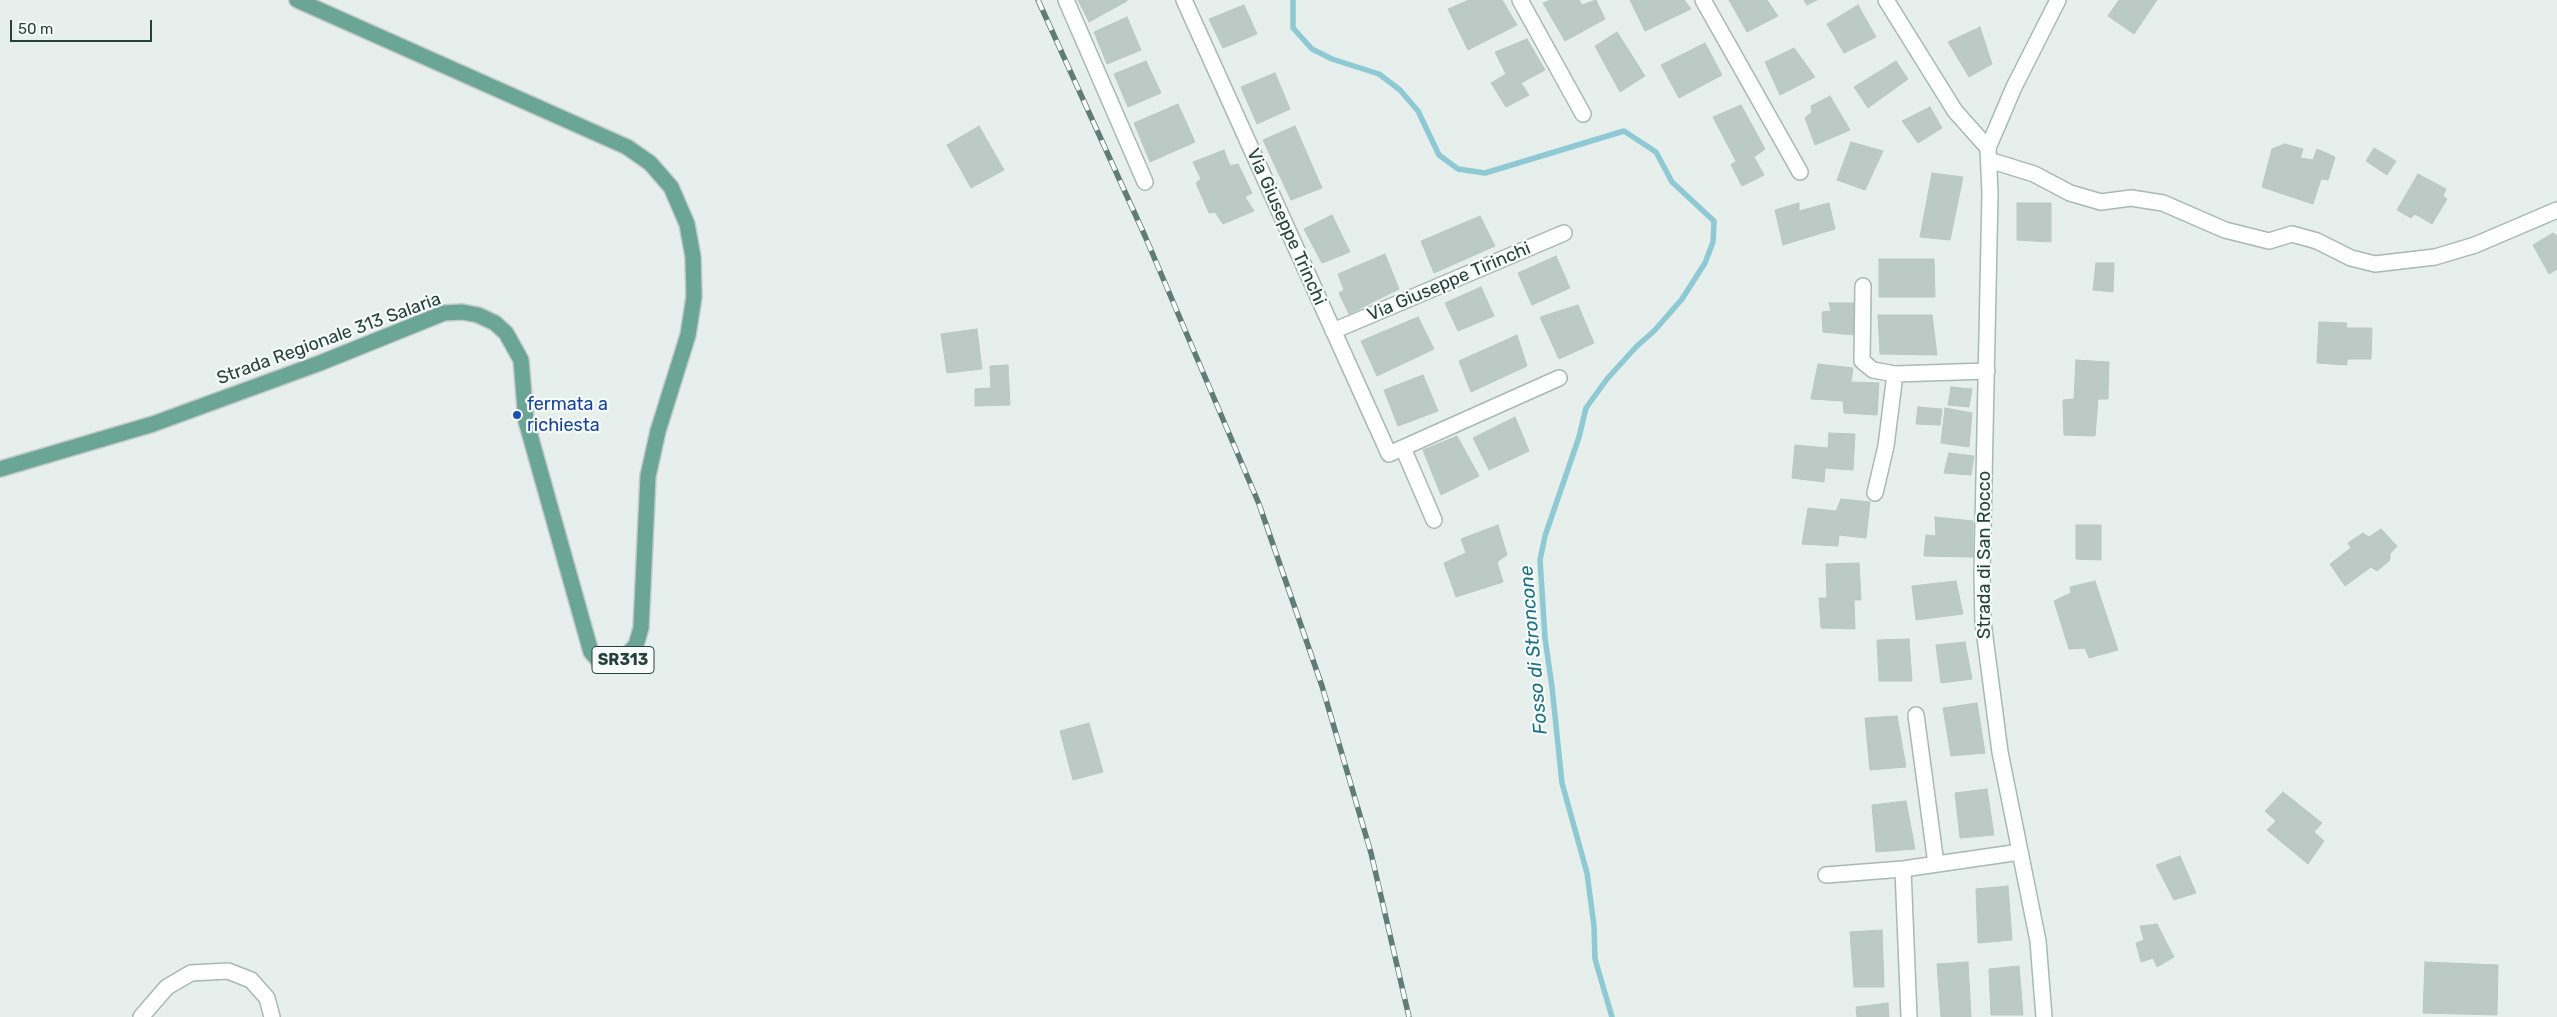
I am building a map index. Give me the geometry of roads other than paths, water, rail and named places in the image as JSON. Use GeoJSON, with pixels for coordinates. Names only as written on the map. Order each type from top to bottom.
{"type":"FeatureCollection","features":[{"type":"Feature","properties":{"kind":"main road","name":"Strada Regionale 313 Salaria"},"geometry":{"type":"LineString","coordinates":[[0,469],[152,424],[320,363],[444,313],[462,312],[478,315],[495,324],[506,333],[521,360],[526,422],[591,652],[599,660],[618,665],[636,645],[641,628],[648,476],[658,431],[688,335],[694,297],[693,257],[687,224],[672,187],[650,163],[628,147],[297,0]]}},
{"type":"Feature","properties":{"kind":"street"},"geometry":{"type":"LineString","coordinates":[[1066,0],[1145,182]]}},
{"type":"Feature","properties":{"kind":"street","name":"Via Giuseppe Trinchi"},"geometry":{"type":"LineString","coordinates":[[1184,0],[1389,454],[1403,448]]}},
{"type":"Feature","properties":{"kind":"street"},"geometry":{"type":"LineString","coordinates":[[1520,0],[1582,114]]}},
{"type":"Feature","properties":{"kind":"street"},"geometry":{"type":"LineString","coordinates":[[1703,0],[1800,172]]}},
{"type":"Feature","properties":{"kind":"street"},"geometry":{"type":"LineString","coordinates":[[1886,0],[1956,111],[1988,154],[2034,174],[2070,194],[2101,202],[2131,198],[2163,203],[2225,230],[2269,241],[2292,234],[2317,241],[2351,258],[2375,264],[2435,257],[2475,245],[2557,210]]}},
{"type":"Feature","properties":{"kind":"street"},"geometry":{"type":"LineString","coordinates":[[1988,154],[2014,87],[2058,0]]}},
{"type":"Feature","properties":{"kind":"street","name":"Strada di San Rocco"},"geometry":{"type":"LineString","coordinates":[[1988,154],[1987,370],[1982,574],[1983,622],[2000,752],[2038,941],[2044,1017]]}},
{"type":"Feature","properties":{"kind":"street","name":"Via Giuseppe Tirinchi"},"geometry":{"type":"LineString","coordinates":[[1333,331],[1564,233]]}},
{"type":"Feature","properties":{"kind":"street"},"geometry":{"type":"LineString","coordinates":[[1863,286],[1862,361],[1873,370],[1895,374],[1987,370]]}},
{"type":"Feature","properties":{"kind":"street"},"geometry":{"type":"LineString","coordinates":[[1875,493],[1886,446],[1895,374]]}},
{"type":"Feature","properties":{"kind":"street"},"geometry":{"type":"LineString","coordinates":[[1434,520],[1403,448],[1559,378]]}},
{"type":"Feature","properties":{"kind":"street"},"geometry":{"type":"LineString","coordinates":[[1916,715],[1936,864]]}},
{"type":"Feature","properties":{"kind":"street"},"geometry":{"type":"LineString","coordinates":[[1826,875],[1903,869],[2020,852]]}},
{"type":"Feature","properties":{"kind":"street"},"geometry":{"type":"LineString","coordinates":[[1903,869],[1909,1017]]}},
{"type":"Feature","properties":{"kind":"street"},"geometry":{"type":"LineString","coordinates":[[142,1017],[167,988],[191,973],[228,971],[252,980],[267,998],[272,1017]]}},
{"type":"Feature","properties":{"kind":"waterway","name":"Fosso di Stroncone"},"geometry":{"type":"LineString","coordinates":[[1293,0],[1293,28],[1312,49],[1332,59],[1379,74],[1400,90],[1418,111],[1439,155],[1458,169],[1485,173],[1624,131],[1656,152],[1672,182],[1714,221],[1713,242],[1705,263],[1682,299],[1655,330],[1636,347],[1607,379],[1586,408],[1579,437],[1545,536],[1540,560],[1545,638],[1562,783],[1587,873],[1594,926],[1595,959],[1612,1017]]}},
{"type":"Feature","properties":{"kind":"railway"},"geometry":{"type":"LineString","coordinates":[[1038,0],[1145,236],[1259,504],[1322,686],[1371,853],[1409,1017]]}},
{"type":"Feature","properties":{"kind":"place","name":"fermata a richiesta"},"geometry":{"type":"Point","coordinates":[517,415]}}]}
